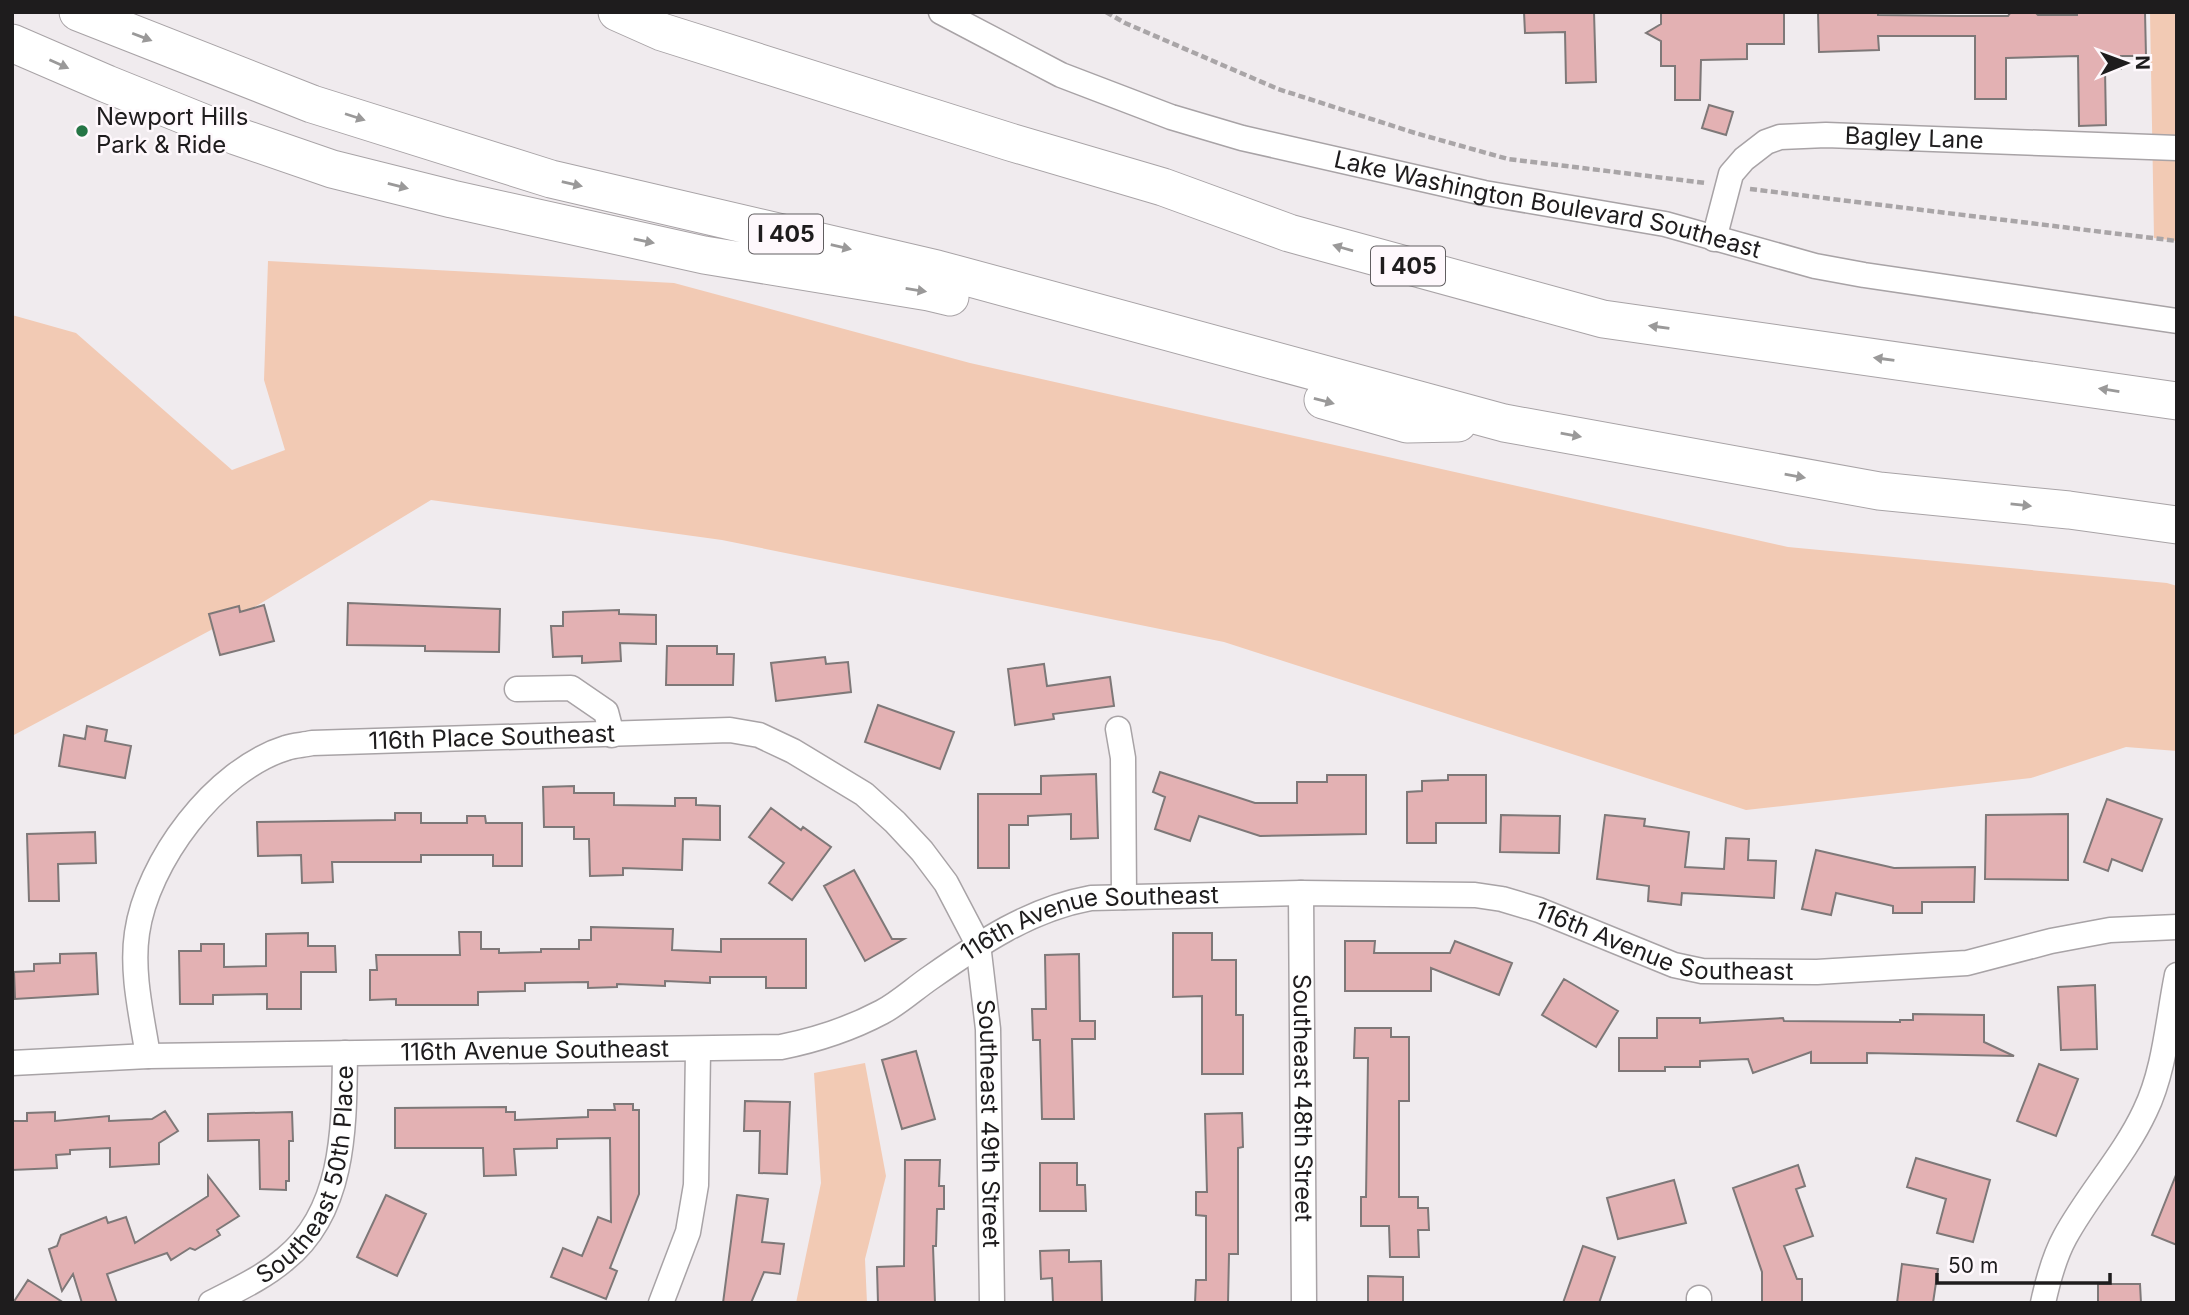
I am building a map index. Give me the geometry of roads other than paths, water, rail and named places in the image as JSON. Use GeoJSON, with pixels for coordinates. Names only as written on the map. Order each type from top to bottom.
{"type":"FeatureCollection","features":[{"type":"Feature","properties":{"kind":"highway","name":"I 405"},"geometry":{"type":"LineString","coordinates":[[78,12],[312,104],[551,179],[937,269],[1504,423],[1880,491],[2069,510],[2177,526]]}},
{"type":"Feature","properties":{"kind":"highway","name":"I 405"},"geometry":{"type":"LineString","coordinates":[[617,12],[655,22],[1010,142],[1163,187],[1289,233],[1603,319],[2177,401]]}},
{"type":"Feature","properties":{"kind":"highway"},"geometry":{"type":"LineString","coordinates":[[12,43],[236,136],[332,169],[704,255],[929,292],[1407,424],[1504,423]]}},
{"type":"Feature","properties":{"kind":"street","name":"Lake Washington Boulevard Southeast"},"geometry":{"type":"LineString","coordinates":[[941,12],[1061,75],[1171,117],[1242,138],[1484,194],[1665,224],[1815,266],[2177,321]]}},
{"type":"Feature","properties":{"kind":"street","name":"Bagley Lane"},"geometry":{"type":"LineString","coordinates":[[1714,239],[1731,174],[1744,159],[1766,142],[1780,137],[1826,135],[2177,148]]}},
{"type":"Feature","properties":{"kind":"street"},"geometry":{"type":"LineString","coordinates":[[517,689],[571,688],[606,712],[612,735]]}},
{"type":"Feature","properties":{"kind":"street"},"geometry":{"type":"LineString","coordinates":[[1118,729],[1123,758],[1124,897]]}},
{"type":"Feature","properties":{"kind":"street","name":"116th Place Southeast"},"geometry":{"type":"LineString","coordinates":[[148,1056],[135,966],[136,934],[157,875],[177,836],[204,802],[235,775],[286,747],[312,743],[730,730],[759,735],[793,751],[864,794],[904,832],[946,883],[978,944]]}},
{"type":"Feature","properties":{"kind":"street","name":"116th Avenue Southeast"},"geometry":{"type":"LineString","coordinates":[[12,1063],[148,1056],[781,1047],[835,1033],[883,1011],[978,944],[1019,921],[1067,902],[1091,898],[1301,893],[1475,895],[1502,898],[1539,910],[1674,965],[1702,971],[1817,972],[1967,963],[2051,941],[2110,930],[2177,927]]}},
{"type":"Feature","properties":{"kind":"street","name":"Southeast 48th Street"},"geometry":{"type":"LineString","coordinates":[[1301,893],[1304,1303]]}},
{"type":"Feature","properties":{"kind":"street","name":"Southeast 49th Street"},"geometry":{"type":"LineString","coordinates":[[978,944],[988,1029],[992,1303]]}},
{"type":"Feature","properties":{"kind":"street"},"geometry":{"type":"LineString","coordinates":[[2043,1303],[2048,1278],[2065,1238],[2132,1138],[2147,1108],[2157,1077],[2177,975]]}},
{"type":"Feature","properties":{"kind":"street"},"geometry":{"type":"LineString","coordinates":[[661,1303],[688,1232],[696,1185],[698,1050]]}},
{"type":"Feature","properties":{"kind":"street","name":"Southeast 50th Place"},"geometry":{"type":"LineString","coordinates":[[211,1303],[253,1282],[287,1258],[313,1228],[329,1194],[339,1161],[344,1121],[345,1053]]}},
{"type":"Feature","properties":{"kind":"place","name":"Newport Hills Park & Ride"},"geometry":{"type":"Point","coordinates":[82,131]}}]}
